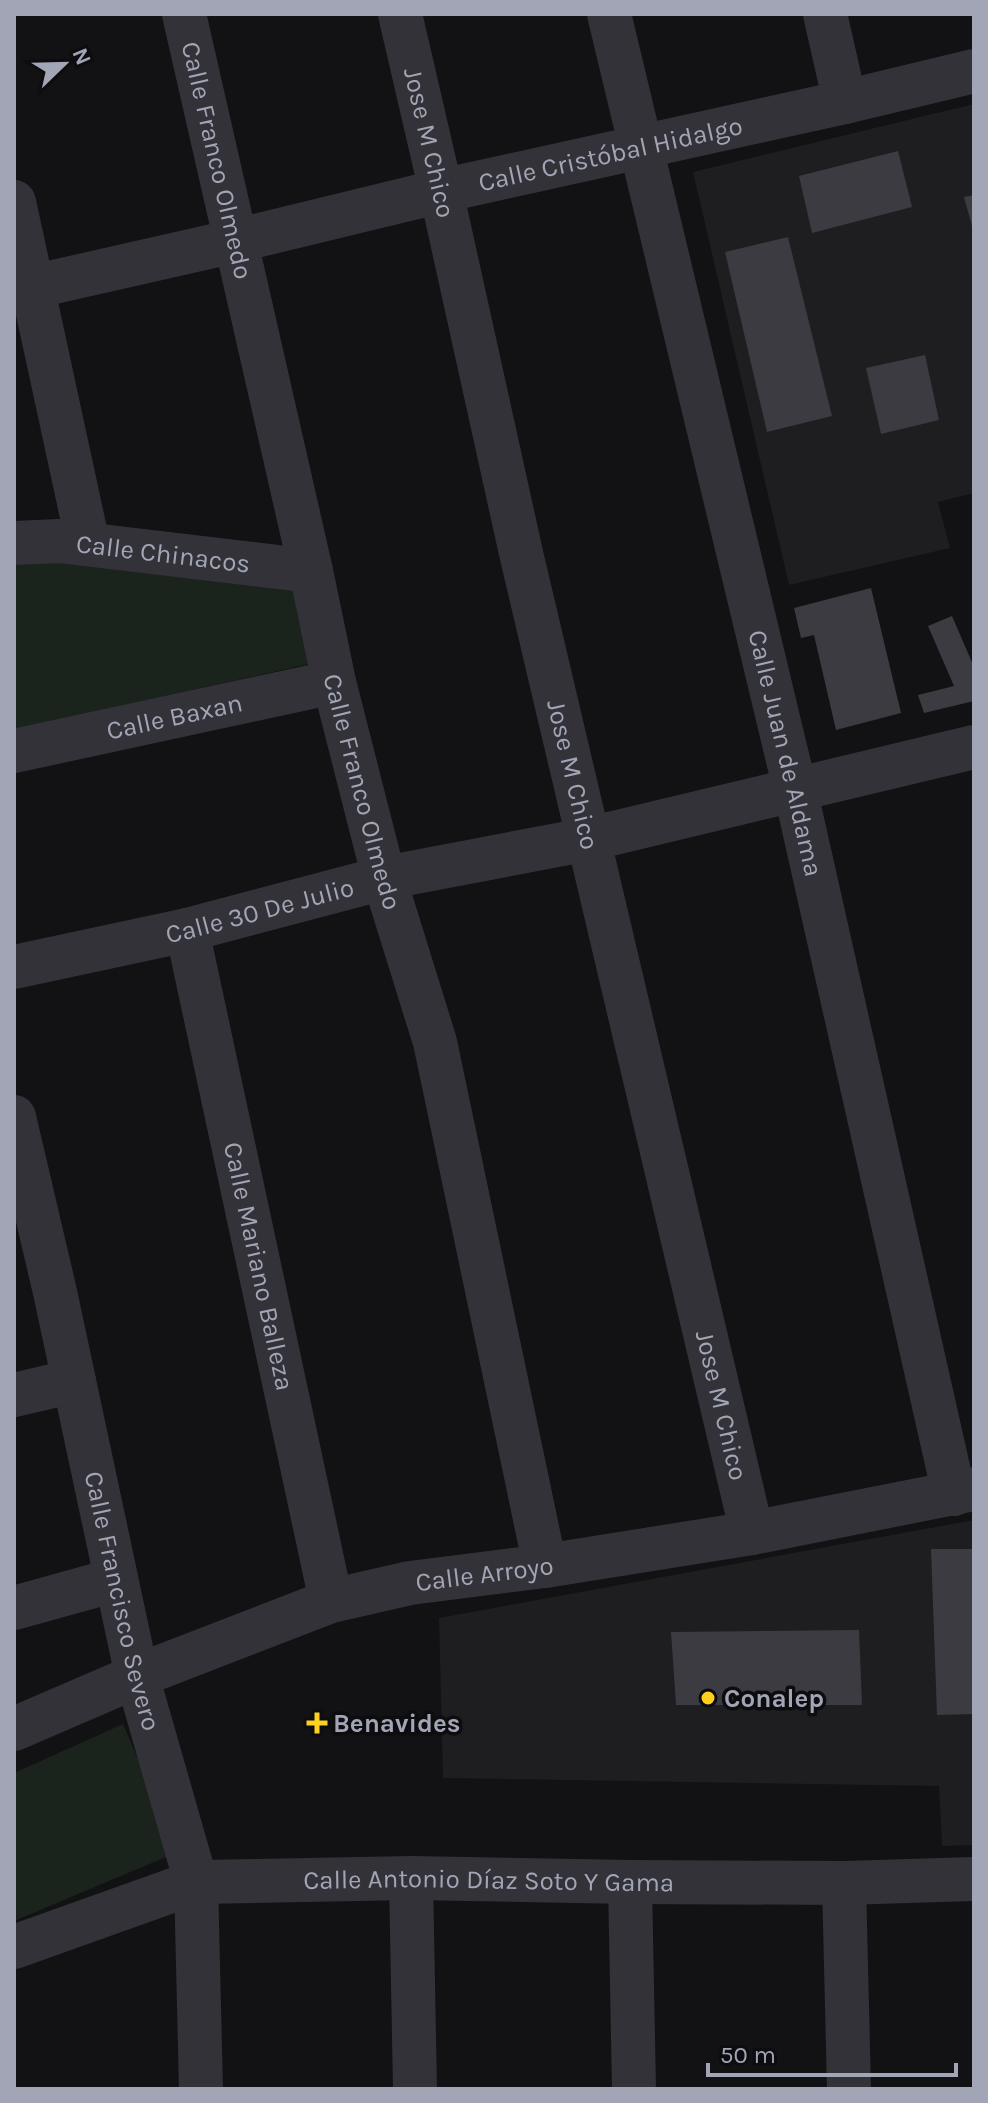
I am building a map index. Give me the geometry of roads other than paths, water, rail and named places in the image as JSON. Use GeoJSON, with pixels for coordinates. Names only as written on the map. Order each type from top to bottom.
{"type":"FeatureCollection","features":[{"type":"Feature","properties":{"kind":"street","name":"Calle Franco Olmedo"},"geometry":{"type":"LineString","coordinates":[[184,14],[334,682],[384,878],[435,1042],[545,1566]]}},
{"type":"Feature","properties":{"kind":"street","name":"Jose M Chico"},"geometry":{"type":"LineString","coordinates":[[400,14],[521,553],[752,1533]]}},
{"type":"Feature","properties":{"kind":"street","name":"Calle Juan de Aldama"},"geometry":{"type":"LineString","coordinates":[[609,14],[964,1492]]}},
{"type":"Feature","properties":{"kind":"street"},"geometry":{"type":"LineString","coordinates":[[825,14],[845,102]]}},
{"type":"Feature","properties":{"kind":"street","name":"Calle Cristóbal Hidalgo"},"geometry":{"type":"LineString","coordinates":[[23,288],[974,71]]}},
{"type":"Feature","properties":{"kind":"street"},"geometry":{"type":"LineString","coordinates":[[14,202],[23,288],[88,544]]}},
{"type":"Feature","properties":{"kind":"street","name":"Calle Chinacos"},"geometry":{"type":"LineString","coordinates":[[14,543],[59,541],[311,571]]}},
{"type":"Feature","properties":{"kind":"street","name":"Calle Baxan"},"geometry":{"type":"LineString","coordinates":[[14,751],[334,682]]}},
{"type":"Feature","properties":{"kind":"street","name":"Calle 30 De Julio"},"geometry":{"type":"LineString","coordinates":[[14,967],[187,930],[384,878],[589,839],[974,747]]}},
{"type":"Feature","properties":{"kind":"street","name":"Calle Mariano Balleza"},"geometry":{"type":"LineString","coordinates":[[187,930],[331,1601]]}},
{"type":"Feature","properties":{"kind":"street","name":"Calle Francisco Severo"},"geometry":{"type":"LineString","coordinates":[[14,1117],[21,1177],[74,1381],[137,1676],[196,1882],[201,2089]]}},
{"type":"Feature","properties":{"kind":"street"},"geometry":{"type":"LineString","coordinates":[[14,1395],[74,1381]]}},
{"type":"Feature","properties":{"kind":"street","name":"Calle Arroyo"},"geometry":{"type":"LineString","coordinates":[[14,1729],[137,1676],[331,1601],[410,1583],[545,1566],[752,1533],[964,1492]]}},
{"type":"Feature","properties":{"kind":"street"},"geometry":{"type":"LineString","coordinates":[[14,1608],[115,1580]]}},
{"type":"Feature","properties":{"kind":"street"},"geometry":{"type":"LineString","coordinates":[[411,1878],[415,2089]]}},
{"type":"Feature","properties":{"kind":"street","name":"Calle Antonio Díaz Soto Y Gama"},"geometry":{"type":"LineString","coordinates":[[14,1947],[196,1882],[411,1878],[844,1883],[974,1879]]}},
{"type":"Feature","properties":{"kind":"street"},"geometry":{"type":"LineString","coordinates":[[630,1882],[634,2089]]}},
{"type":"Feature","properties":{"kind":"street"},"geometry":{"type":"LineString","coordinates":[[844,1883],[849,2089]]}},
{"type":"Feature","properties":{"kind":"place","name":"Conalep"},"geometry":{"type":"Point","coordinates":[708,1698]}},
{"type":"Feature","properties":{"kind":"place","name":"Benavides"},"geometry":{"type":"Point","coordinates":[317,1723]}}]}
